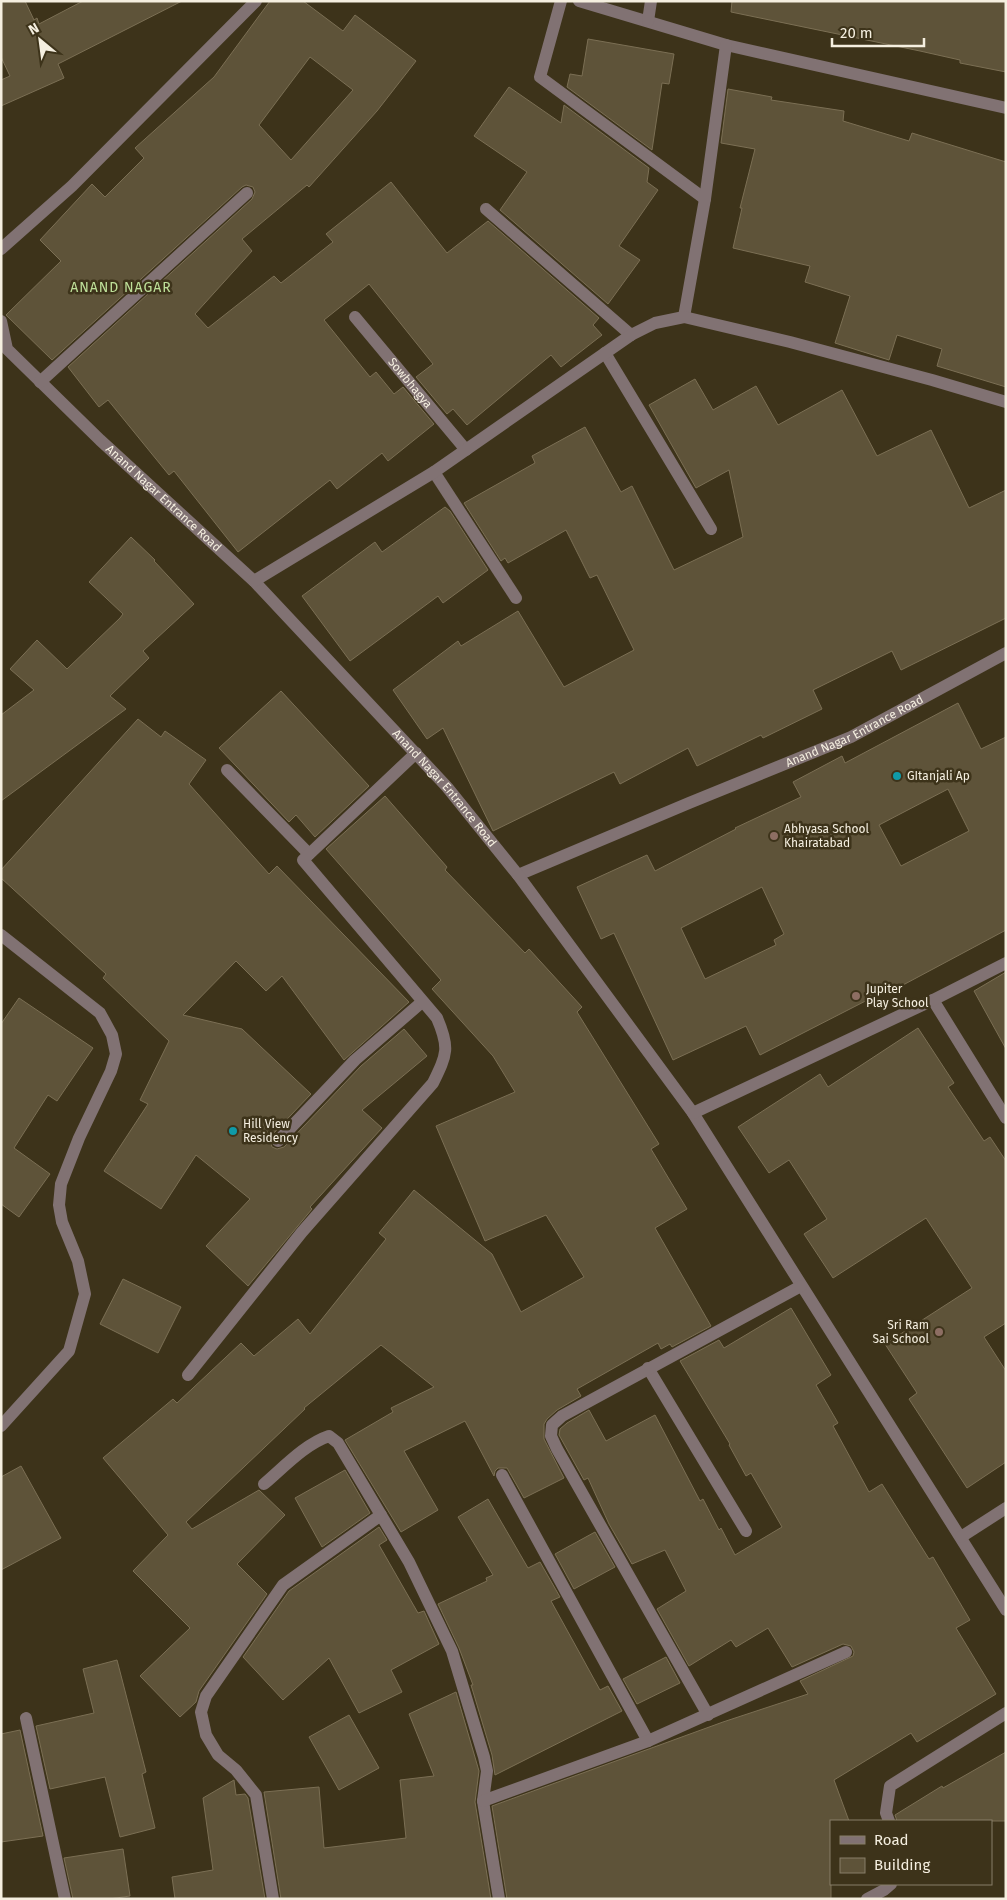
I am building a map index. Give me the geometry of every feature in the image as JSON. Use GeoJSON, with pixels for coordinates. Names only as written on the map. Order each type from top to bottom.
{"type":"FeatureCollection","features":[{"type":"Feature","properties":{"kind":"street"},"geometry":{"type":"LineString","coordinates":[[1,249],[72,186],[256,1]]}},
{"type":"Feature","properties":{"kind":"street"},"geometry":{"type":"LineString","coordinates":[[561,1],[540,77],[705,198]]}},
{"type":"Feature","properties":{"kind":"street"},"geometry":{"type":"LineString","coordinates":[[579,1],[726,45],[1006,108]]}},
{"type":"Feature","properties":{"kind":"street"},"geometry":{"type":"LineString","coordinates":[[648,21],[651,1]]}},
{"type":"Feature","properties":{"kind":"street"},"geometry":{"type":"LineString","coordinates":[[684,317],[705,198],[726,45]]}},
{"type":"Feature","properties":{"kind":"street"},"geometry":{"type":"LineString","coordinates":[[40,382],[247,193]]}},
{"type":"Feature","properties":{"kind":"street"},"geometry":{"type":"LineString","coordinates":[[486,209],[631,335]]}},
{"type":"Feature","properties":{"kind":"street","name":"Sowbhagya"},"geometry":{"type":"LineString","coordinates":[[355,317],[466,450]]}},
{"type":"Feature","properties":{"kind":"street"},"geometry":{"type":"LineString","coordinates":[[254,581],[434,472],[631,335],[655,323],[684,317],[809,347],[1006,402]]}},
{"type":"Feature","properties":{"kind":"street","name":"Anand Nagar Entrance Road"},"geometry":{"type":"LineString","coordinates":[[1,320],[4,352],[40,382],[100,440],[254,581],[447,787],[518,875],[851,737],[1006,654]]}},
{"type":"Feature","properties":{"kind":"street"},"geometry":{"type":"LineString","coordinates":[[605,353],[712,529]]}},
{"type":"Feature","properties":{"kind":"street"},"geometry":{"type":"LineString","coordinates":[[434,472],[516,598]]}},
{"type":"Feature","properties":{"kind":"street"},"geometry":{"type":"LineString","coordinates":[[188,1374],[302,1232],[433,1083],[442,1064],[447,1045],[436,1018],[303,860],[416,753]]}},
{"type":"Feature","properties":{"kind":"street"},"geometry":{"type":"LineString","coordinates":[[227,770],[308,854]]}},
{"type":"Feature","properties":{"kind":"street"},"geometry":{"type":"LineString","coordinates":[[518,875],[693,1113],[1006,1610]]}},
{"type":"Feature","properties":{"kind":"street"},"geometry":{"type":"LineString","coordinates":[[1,935],[100,1013],[112,1035],[116,1054],[111,1071],[79,1138],[61,1184],[59,1205],[62,1222],[78,1261],[85,1294],[70,1351],[1,1426]]}},
{"type":"Feature","properties":{"kind":"street"},"geometry":{"type":"LineString","coordinates":[[693,1113],[933,1000],[1006,963]]}},
{"type":"Feature","properties":{"kind":"street"},"geometry":{"type":"LineString","coordinates":[[933,1000],[1006,1118]]}},
{"type":"Feature","properties":{"kind":"street"},"geometry":{"type":"LineString","coordinates":[[278,1140],[355,1060],[422,1002]]}},
{"type":"Feature","properties":{"kind":"street"},"geometry":{"type":"LineString","coordinates":[[708,1715],[551,1436],[552,1425],[562,1416],[801,1286]]}},
{"type":"Feature","properties":{"kind":"street"},"geometry":{"type":"LineString","coordinates":[[648,1368],[746,1531]]}},
{"type":"Feature","properties":{"kind":"street"},"geometry":{"type":"LineString","coordinates":[[264,1484],[310,1447],[329,1436],[338,1443],[409,1562],[452,1651],[487,1771],[483,1801],[498,1899]]}},
{"type":"Feature","properties":{"kind":"street"},"geometry":{"type":"LineString","coordinates":[[502,1475],[648,1741]]}},
{"type":"Feature","properties":{"kind":"street"},"geometry":{"type":"LineString","coordinates":[[961,1537],[1006,1508]]}},
{"type":"Feature","properties":{"kind":"street"},"geometry":{"type":"LineString","coordinates":[[273,1899],[256,1795],[236,1770],[218,1755],[206,1735],[201,1712],[206,1696],[283,1585],[381,1515]]}},
{"type":"Feature","properties":{"kind":"street"},"geometry":{"type":"LineString","coordinates":[[483,1801],[648,1741],[846,1652]]}},
{"type":"Feature","properties":{"kind":"street"},"geometry":{"type":"LineString","coordinates":[[890,1820],[886,1813],[890,1786],[1006,1713]]}},
{"type":"Feature","properties":{"kind":"street"},"geometry":{"type":"LineString","coordinates":[[26,1718],[65,1899]]}},
{"type":"Feature","properties":{"kind":"street"},"geometry":{"type":"LineString","coordinates":[[867,1899],[890,1885]]}},
{"type":"Feature","properties":{"kind":"building"},"geometry":{"type":"Polygon","coordinates":[[[1,1],[25,1],[34,20],[37,18],[39,24],[83,1],[182,1],[58,64],[64,78],[1,106],[1,80],[10,76],[1,57],[1,1]]]}},
{"type":"Feature","properties":{"kind":"building"},"geometry":{"type":"Polygon","coordinates":[[[270,1],[303,1],[343,31],[355,15],[416,61],[377,111],[309,187],[307,185],[242,239],[252,251],[195,314],[208,328],[274,276],[281,283],[333,242],[326,234],[391,182],[447,253],[488,221],[599,318],[593,325],[602,335],[561,367],[551,355],[467,425],[453,409],[447,414],[416,377],[433,364],[369,284],[324,320],[370,377],[376,372],[394,394],[403,387],[434,424],[388,461],[382,453],[337,489],[330,480],[238,552],[174,471],[169,475],[108,400],[99,407],[68,367],[252,199],[255,192],[253,187],[246,185],[242,187],[52,360],[6,315],[61,261],[40,240],[92,184],[105,197],[144,158],[135,148],[214,77],[270,1]],[[310,57],[259,125],[291,160],[353,90],[310,57]]]}},
{"type":"Feature","properties":{"kind":"building"},"geometry":{"type":"Polygon","coordinates":[[[732,1],[1006,1],[1006,72],[960,63],[960,60],[920,51],[731,12],[732,1]]]}},
{"type":"Feature","properties":{"kind":"building"},"geometry":{"type":"Polygon","coordinates":[[[588,39],[674,54],[669,84],[662,83],[652,150],[567,87],[570,74],[582,76],[588,39]]]}},
{"type":"Feature","properties":{"kind":"building"},"geometry":{"type":"Polygon","coordinates":[[[509,87],[561,123],[564,105],[649,168],[647,182],[658,190],[619,246],[640,260],[608,304],[500,210],[527,172],[474,136],[509,87]]]}},
{"type":"Feature","properties":{"kind":"building"},"geometry":{"type":"Polygon","coordinates":[[[728,89],[772,97],[771,100],[844,111],[843,121],[909,141],[912,133],[1006,162],[1006,387],[937,366],[942,349],[897,335],[889,360],[835,343],[850,296],[805,282],[810,266],[733,248],[742,208],[740,208],[755,149],[721,143],[728,89]]]}},
{"type":"Feature","properties":{"kind":"building"},"geometry":{"type":"Polygon","coordinates":[[[695,379],[713,410],[756,386],[778,425],[842,390],[877,456],[931,430],[969,508],[1006,490],[1006,618],[901,670],[892,651],[813,690],[822,709],[763,738],[761,735],[697,766],[688,748],[620,784],[614,772],[493,831],[443,728],[427,739],[393,690],[458,641],[461,646],[518,611],[564,687],[634,650],[597,575],[590,578],[566,530],[508,563],[505,558],[501,561],[464,503],[535,463],[532,456],[585,427],[621,492],[632,486],[674,570],[743,537],[729,470],[696,488],[649,405],[695,379]]]}},
{"type":"Feature","properties":{"kind":"building"},"geometry":{"type":"Polygon","coordinates":[[[445,507],[450,511],[488,570],[443,603],[438,596],[350,661],[302,596],[375,542],[382,552],[445,507]]]}},
{"type":"Feature","properties":{"kind":"building"},"geometry":{"type":"Polygon","coordinates":[[[131,537],[155,560],[194,604],[143,651],[149,658],[110,696],[126,709],[1,801],[1,715],[34,690],[10,669],[37,640],[67,669],[120,618],[123,614],[89,582],[131,537]]]}},
{"type":"Feature","properties":{"kind":"building"},"geometry":{"type":"Polygon","coordinates":[[[281,691],[369,786],[315,837],[296,815],[289,822],[219,748],[281,691]]]}},
{"type":"Feature","properties":{"kind":"building"},"geometry":{"type":"Polygon","coordinates":[[[958,703],[981,749],[1006,737],[1006,930],[888,993],[887,990],[760,1055],[746,1026],[673,1060],[614,933],[601,939],[577,887],[647,855],[655,871],[735,828],[801,797],[793,782],[842,756],[845,763],[958,703]],[[948,789],[879,825],[901,866],[969,831],[948,789]],[[762,887],[681,928],[705,979],[776,945],[774,940],[784,934],[762,887]]]}},
{"type":"Feature","properties":{"kind":"building"},"geometry":{"type":"Polygon","coordinates":[[[138,719],[161,737],[165,731],[206,760],[189,784],[269,874],[277,866],[409,1002],[344,1060],[282,976],[266,991],[236,961],[183,1015],[242,1029],[311,1094],[272,1135],[270,1140],[272,1147],[277,1149],[284,1147],[361,1066],[404,1029],[427,1056],[362,1110],[382,1128],[310,1207],[312,1209],[248,1286],[206,1246],[250,1199],[196,1155],[161,1209],[104,1171],[148,1104],[140,1100],[169,1041],[103,978],[106,974],[1,878],[1,870],[138,719]]]}},
{"type":"Feature","properties":{"kind":"building"},"geometry":{"type":"Polygon","coordinates":[[[385,796],[447,867],[445,870],[525,953],[529,949],[582,1007],[577,1012],[659,1144],[651,1149],[687,1209],[655,1228],[711,1326],[672,1347],[670,1344],[661,1349],[658,1343],[577,1389],[581,1396],[557,1410],[544,1424],[544,1439],[564,1478],[524,1498],[507,1468],[498,1468],[494,1476],[465,1421],[404,1451],[438,1510],[401,1532],[345,1440],[393,1412],[391,1408],[434,1387],[381,1345],[304,1408],[186,1522],[192,1529],[259,1490],[285,1515],[237,1564],[267,1594],[199,1691],[196,1702],[180,1717],[140,1676],[190,1628],[133,1571],[168,1535],[103,1458],[173,1399],[177,1403],[241,1343],[254,1356],[298,1319],[310,1334],[386,1239],[379,1233],[414,1190],[492,1254],[521,1312],[584,1277],[546,1215],[485,1241],[436,1126],[515,1092],[493,1056],[432,989],[441,980],[326,849],[385,796]]]}},
{"type":"Feature","properties":{"kind":"building"},"geometry":{"type":"Polygon","coordinates":[[[1006,972],[1006,1049],[974,991],[1006,972]]]}},
{"type":"Feature","properties":{"kind":"building"},"geometry":{"type":"Polygon","coordinates":[[[19,998],[93,1048],[57,1101],[48,1095],[14,1148],[50,1174],[19,1217],[1,1204],[1,1024],[19,998]]]}},
{"type":"Feature","properties":{"kind":"building"},"geometry":{"type":"Polygon","coordinates":[[[918,1028],[954,1083],[948,1087],[984,1141],[990,1137],[1006,1161],[1006,1323],[984,1337],[1006,1371],[1006,1462],[967,1488],[909,1399],[917,1393],[885,1344],[972,1288],[926,1218],[833,1278],[804,1234],[827,1219],[789,1160],[769,1173],[738,1127],[820,1074],[828,1087],[918,1028]]]}},
{"type":"Feature","properties":{"kind":"building"},"geometry":{"type":"Polygon","coordinates":[[[123,1279],[181,1307],[158,1353],[100,1324],[123,1279]]]}},
{"type":"Feature","properties":{"kind":"building"},"geometry":{"type":"Polygon","coordinates":[[[791,1308],[831,1375],[816,1385],[838,1423],[833,1426],[869,1492],[882,1484],[929,1559],[933,1557],[970,1620],[956,1628],[996,1694],[917,1742],[911,1733],[834,1780],[849,1820],[830,1820],[831,1899],[507,1899],[492,1806],[723,1722],[808,1694],[800,1681],[853,1656],[854,1652],[851,1646],[843,1644],[792,1667],[768,1628],[736,1647],[731,1640],[689,1666],[657,1609],[686,1591],[665,1550],[632,1564],[609,1524],[588,1478],[584,1480],[559,1435],[560,1429],[567,1423],[589,1410],[606,1441],[655,1415],[700,1501],[703,1499],[735,1555],[782,1527],[751,1473],[746,1476],[730,1444],[680,1361],[719,1340],[724,1348],[791,1308]]]}},
{"type":"Feature","properties":{"kind":"building"},"geometry":{"type":"Polygon","coordinates":[[[21,1466],[61,1538],[1,1570],[1,1477],[21,1466]]]}},
{"type":"Feature","properties":{"kind":"building"},"geometry":{"type":"Polygon","coordinates":[[[345,1470],[370,1513],[322,1547],[295,1498],[345,1470]]]}},
{"type":"Feature","properties":{"kind":"building"},"geometry":{"type":"Polygon","coordinates":[[[488,1499],[528,1568],[540,1562],[560,1597],[551,1601],[600,1690],[608,1686],[622,1711],[495,1775],[492,1755],[471,1685],[473,1685],[459,1648],[438,1604],[487,1581],[486,1578],[493,1575],[458,1517],[488,1499]]]}},
{"type":"Feature","properties":{"kind":"building"},"geometry":{"type":"Polygon","coordinates":[[[379,1527],[387,1540],[379,1545],[418,1613],[424,1611],[439,1644],[391,1670],[402,1692],[359,1713],[329,1658],[283,1700],[243,1657],[289,1591],[379,1527]]]}},
{"type":"Feature","properties":{"kind":"building"},"geometry":{"type":"Polygon","coordinates":[[[595,1532],[615,1567],[574,1589],[555,1554],[595,1532]]]}},
{"type":"Feature","properties":{"kind":"building"},"geometry":{"type":"Polygon","coordinates":[[[666,1657],[680,1683],[637,1704],[623,1679],[666,1657]]]}},
{"type":"Feature","properties":{"kind":"building"},"geometry":{"type":"Polygon","coordinates":[[[117,1660],[146,1772],[142,1774],[155,1828],[120,1837],[105,1777],[50,1789],[36,1726],[94,1713],[83,1669],[117,1660]]]}},
{"type":"Feature","properties":{"kind":"building"},"geometry":{"type":"Polygon","coordinates":[[[456,1692],[479,1771],[475,1802],[491,1899],[281,1899],[264,1792],[319,1787],[324,1848],[406,1838],[400,1780],[434,1776],[409,1714],[456,1692]]]}},
{"type":"Feature","properties":{"kind":"building"},"geometry":{"type":"Polygon","coordinates":[[[349,1715],[379,1768],[339,1790],[309,1737],[349,1715]]]}},
{"type":"Feature","properties":{"kind":"building"},"geometry":{"type":"Polygon","coordinates":[[[20,1730],[43,1836],[1,1842],[1,1734],[20,1730]]]}},
{"type":"Feature","properties":{"kind":"building"},"geometry":{"type":"Polygon","coordinates":[[[1006,1752],[1006,1821],[897,1820],[895,1815],[942,1786],[943,1788],[1006,1752]]]}},
{"type":"Feature","properties":{"kind":"building"},"geometry":{"type":"Polygon","coordinates":[[[234,1780],[236,1795],[245,1794],[248,1798],[265,1899],[175,1899],[172,1877],[213,1870],[203,1798],[234,1780]]]}},
{"type":"Feature","properties":{"kind":"building"},"geometry":{"type":"Polygon","coordinates":[[[123,1849],[130,1896],[109,1899],[73,1899],[64,1858],[123,1849]]]}},
{"type":"Feature","properties":{"kind":"place","name":"GItanjali Ap"},"geometry":{"type":"Point","coordinates":[897,776]}},
{"type":"Feature","properties":{"kind":"place","name":"Abhyasa School Khairatabad"},"geometry":{"type":"Point","coordinates":[774,836]}},
{"type":"Feature","properties":{"kind":"place","name":"Jupiter Play School"},"geometry":{"type":"Point","coordinates":[856,996]}},
{"type":"Feature","properties":{"kind":"place","name":"Hill View Residency"},"geometry":{"type":"Point","coordinates":[233,1131]}},
{"type":"Feature","properties":{"kind":"place","name":"Sri Ram Sai School"},"geometry":{"type":"Point","coordinates":[939,1332]}},
{"type":"Feature","properties":{"kind":"district","name":"ANAND NAGAR"},"geometry":{"type":"Point","coordinates":[121,287]}}]}
